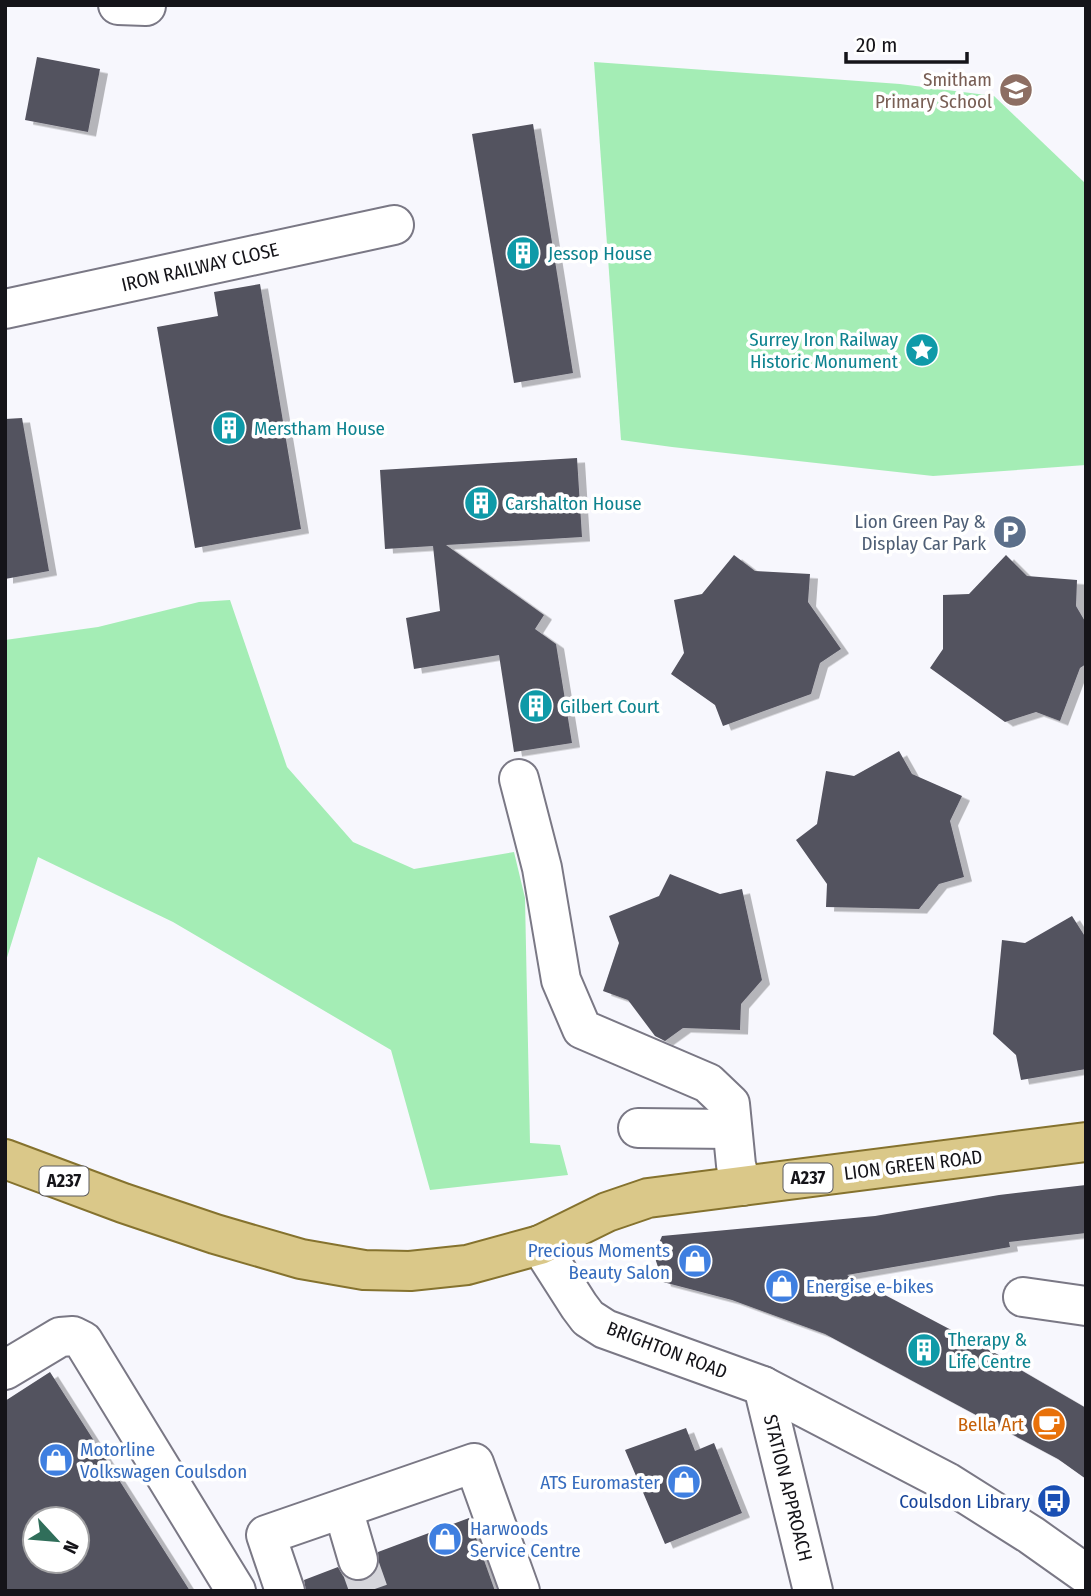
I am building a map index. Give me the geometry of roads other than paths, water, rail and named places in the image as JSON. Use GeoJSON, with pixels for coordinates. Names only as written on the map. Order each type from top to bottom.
{"type":"FeatureCollection","features":[{"type":"Feature","properties":{"kind":"main road","name":"LION GREEN ROAD"},"geometry":{"type":"LineString","coordinates":[[540,1245],[607,1212],[648,1198],[1086,1142]]}},
{"type":"Feature","properties":{"kind":"main road","name":"A237"},"geometry":{"type":"LineString","coordinates":[[5,1158],[123,1203],[215,1234],[301,1259],[365,1270],[410,1271],[467,1265],[540,1245]]}},
{"type":"Feature","properties":{"kind":"street","name":"IRON RAILWAY CLOSE"},"geometry":{"type":"LineString","coordinates":[[5,309],[394,225]]}},
{"type":"Feature","properties":{"kind":"street"},"geometry":{"type":"LineString","coordinates":[[519,779],[542,868],[561,980],[582,1029],[708,1083],[730,1104],[736,1164],[742,1186]]}},
{"type":"Feature","properties":{"kind":"street"},"geometry":{"type":"LineString","coordinates":[[638,1128],[731,1129]]}},
{"type":"Feature","properties":{"kind":"street","name":"BRIGHTON ROAD"},"geometry":{"type":"LineString","coordinates":[[540,1245],[588,1318],[605,1329],[763,1386],[947,1482],[1031,1535],[1086,1574]]}},
{"type":"Feature","properties":{"kind":"street"},"geometry":{"type":"LineString","coordinates":[[1023,1297],[1086,1306]]}},
{"type":"Feature","properties":{"kind":"street"},"geometry":{"type":"LineString","coordinates":[[5,1370],[60,1337],[73,1336],[83,1341],[236,1591]]}},
{"type":"Feature","properties":{"kind":"street","name":"STATION APPROACH"},"geometry":{"type":"LineString","coordinates":[[763,1386],[813,1591]]}},
{"type":"Feature","properties":{"kind":"street"},"geometry":{"type":"LineString","coordinates":[[285,1591],[266,1535],[474,1463],[520,1591]]}},
{"type":"Feature","properties":{"kind":"street"},"geometry":{"type":"LineString","coordinates":[[342,1509],[358,1560]]}},
{"type":"Feature","properties":{"kind":"tunnel"},"geometry":{"type":"LineString","coordinates":[[358,1560],[369,1591]]}},
{"type":"Feature","properties":{"kind":"place","name":"Smitham Primary School"},"geometry":{"type":"Point","coordinates":[1016,90]}},
{"type":"Feature","properties":{"kind":"place","name":"Jessop House"},"geometry":{"type":"Point","coordinates":[523,253]}},
{"type":"Feature","properties":{"kind":"place","name":"Surrey Iron Railway Historic Monument"},"geometry":{"type":"Point","coordinates":[922,350]}},
{"type":"Feature","properties":{"kind":"place","name":"Merstham House"},"geometry":{"type":"Point","coordinates":[229,428]}},
{"type":"Feature","properties":{"kind":"place","name":"Carshalton House"},"geometry":{"type":"Point","coordinates":[481,503]}},
{"type":"Feature","properties":{"kind":"place","name":"Lion Green Pay & Display Car Park"},"geometry":{"type":"Point","coordinates":[1010,532]}},
{"type":"Feature","properties":{"kind":"place","name":"Gilbert Court"},"geometry":{"type":"Point","coordinates":[536,706]}},
{"type":"Feature","properties":{"kind":"place","name":"Precious Moments Beauty Salon"},"geometry":{"type":"Point","coordinates":[695,1261]}},
{"type":"Feature","properties":{"kind":"place","name":"Energise e-bikes"},"geometry":{"type":"Point","coordinates":[782,1286]}},
{"type":"Feature","properties":{"kind":"place","name":"Therapy & Life Centre"},"geometry":{"type":"Point","coordinates":[924,1350]}},
{"type":"Feature","properties":{"kind":"place","name":"Bella Art"},"geometry":{"type":"Point","coordinates":[1049,1424]}},
{"type":"Feature","properties":{"kind":"place","name":"Motorline Volkswagen Coulsdon"},"geometry":{"type":"Point","coordinates":[56,1460]}},
{"type":"Feature","properties":{"kind":"place","name":"ATS Euromaster"},"geometry":{"type":"Point","coordinates":[684,1482]}},
{"type":"Feature","properties":{"kind":"place","name":"Coulsdon Library"},"geometry":{"type":"Point","coordinates":[1054,1501]}},
{"type":"Feature","properties":{"kind":"place","name":"Harwoods Service Centre"},"geometry":{"type":"Point","coordinates":[445,1539]}}]}
